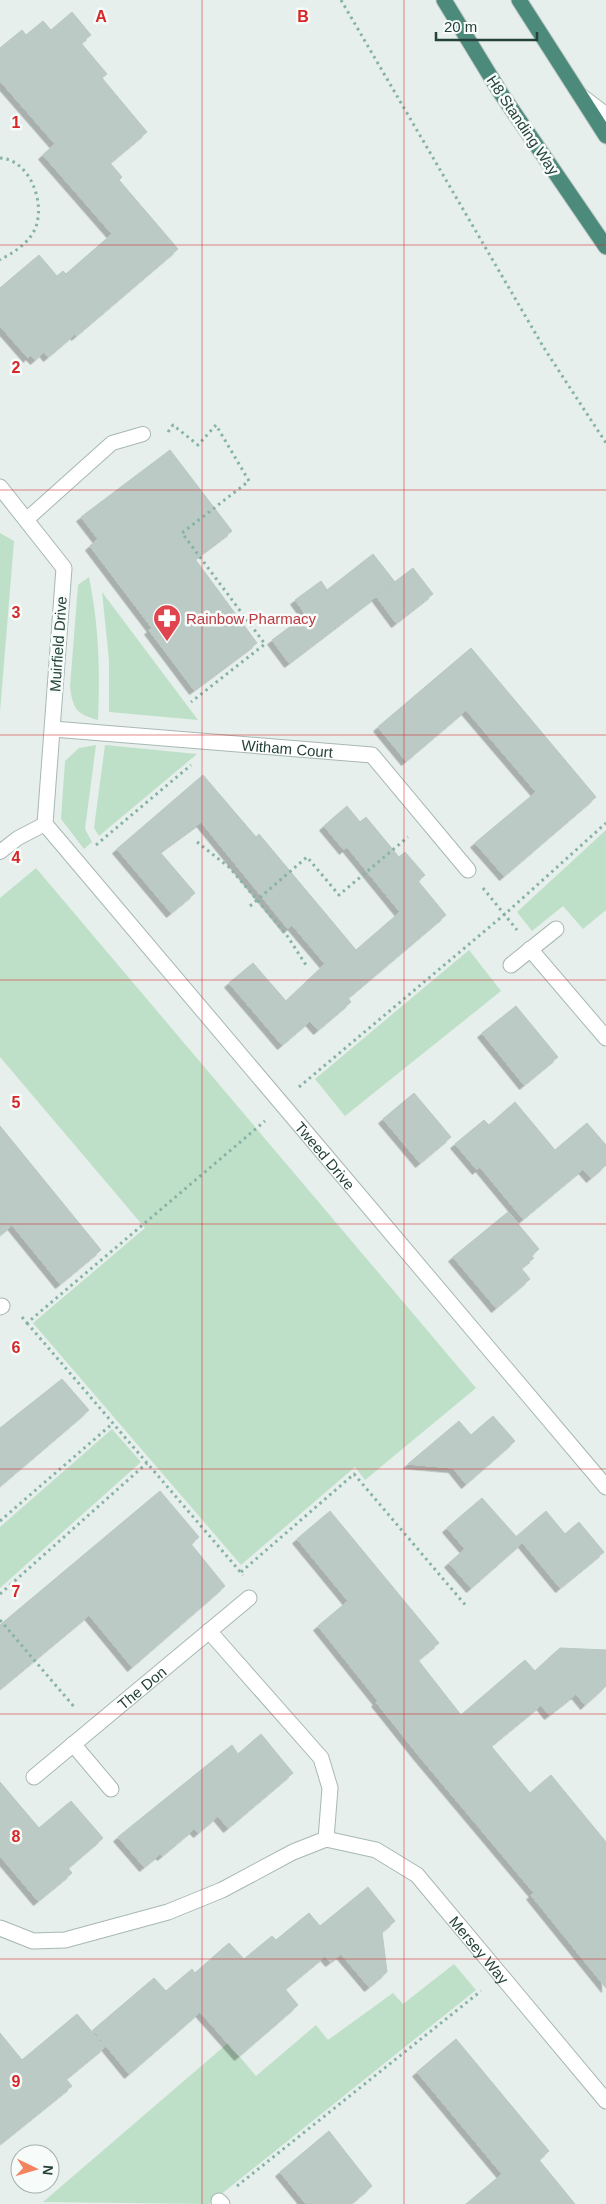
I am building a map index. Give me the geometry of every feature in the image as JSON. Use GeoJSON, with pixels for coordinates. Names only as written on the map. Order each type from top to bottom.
{"type":"FeatureCollection","features":[{"type":"Feature","properties":{"kind":"highway","name":"H8 Standing Way"},"geometry":{"type":"LineString","coordinates":[[444,0],[500,92],[606,247]]}},
{"type":"Feature","properties":{"kind":"highway"},"geometry":{"type":"LineString","coordinates":[[519,0],[606,136]]}},
{"type":"Feature","properties":{"kind":"street"},"geometry":{"type":"LineString","coordinates":[[578,94],[606,115]]}},
{"type":"Feature","properties":{"kind":"street","name":"Muirfield Drive"},"geometry":{"type":"LineString","coordinates":[[0,487],[64,568],[45,824]]}},
{"type":"Feature","properties":{"kind":"street","name":"Witham Court"},"geometry":{"type":"LineString","coordinates":[[52,729],[372,755],[468,870]]}},
{"type":"Feature","properties":{"kind":"street","name":"Tweed Drive"},"geometry":{"type":"LineString","coordinates":[[45,824],[606,1487]]}},
{"type":"Feature","properties":{"kind":"street"},"geometry":{"type":"LineString","coordinates":[[511,965],[556,929]]}},
{"type":"Feature","properties":{"kind":"street"},"geometry":{"type":"LineString","coordinates":[[530,949],[606,1038]]}},
{"type":"Feature","properties":{"kind":"street","name":"The Don"},"geometry":{"type":"LineString","coordinates":[[34,1777],[249,1598]]}},
{"type":"Feature","properties":{"kind":"street"},"geometry":{"type":"LineString","coordinates":[[0,1928],[32,1941],[65,1940],[168,1912],[222,1890],[293,1852],[326,1839],[330,1788],[321,1758],[209,1631]]}},
{"type":"Feature","properties":{"kind":"street"},"geometry":{"type":"LineString","coordinates":[[73,1744],[111,1789]]}},
{"type":"Feature","properties":{"kind":"street","name":"Mersey Way"},"geometry":{"type":"LineString","coordinates":[[326,1839],[376,1850],[417,1875],[606,2101]]}},
{"type":"Feature","properties":{"kind":"lane"},"geometry":{"type":"LineString","coordinates":[[26,520],[112,443],[143,434]]}},
{"type":"Feature","properties":{"kind":"lane"},"geometry":{"type":"LineString","coordinates":[[0,852],[18,838],[45,824]]}},
{"type":"Feature","properties":{"kind":"path"},"geometry":{"type":"LineString","coordinates":[[341,0],[544,348],[606,443]]}},
{"type":"Feature","properties":{"kind":"path"},"geometry":{"type":"LineString","coordinates":[[0,158],[5,158],[24,170],[37,190],[38,212],[32,235],[18,250],[0,260]]}},
{"type":"Feature","properties":{"kind":"path"},"geometry":{"type":"LineString","coordinates":[[163,437],[173,425],[198,445],[216,425],[249,482],[182,533],[265,644],[191,702]]}},
{"type":"Feature","properties":{"kind":"path"},"geometry":{"type":"LineString","coordinates":[[92,848],[192,764]]}},
{"type":"Feature","properties":{"kind":"path"},"geometry":{"type":"LineString","coordinates":[[27,1323],[260,1126],[302,1083],[505,914],[606,823]]}},
{"type":"Feature","properties":{"kind":"path"},"geometry":{"type":"LineString","coordinates":[[250,906],[307,857],[339,895],[414,832]]}},
{"type":"Feature","properties":{"kind":"path"},"geometry":{"type":"LineString","coordinates":[[197,842],[230,868],[286,934],[306,965]]}},
{"type":"Feature","properties":{"kind":"path"},"geometry":{"type":"LineString","coordinates":[[468,870],[505,914]]}},
{"type":"Feature","properties":{"kind":"path"},"geometry":{"type":"LineString","coordinates":[[16,1318],[20,1315],[245,1578]]}},
{"type":"Feature","properties":{"kind":"path"},"geometry":{"type":"LineString","coordinates":[[0,1521],[112,1424]]}},
{"type":"Feature","properties":{"kind":"path"},"geometry":{"type":"LineString","coordinates":[[0,1594],[148,1463]]}},
{"type":"Feature","properties":{"kind":"path"},"geometry":{"type":"LineString","coordinates":[[241,1572],[354,1474],[467,1607]]}},
{"type":"Feature","properties":{"kind":"path"},"geometry":{"type":"LineString","coordinates":[[0,1620],[82,1717]]}},
{"type":"Feature","properties":{"kind":"path"},"geometry":{"type":"LineString","coordinates":[[233,2189],[481,1991]]}},
{"type":"Feature","properties":{"kind":"green space"},"geometry":{"type":"Polygon","coordinates":[[[0,533],[14,541],[0,712],[0,533]]]}},
{"type":"Feature","properties":{"kind":"green space"},"geometry":{"type":"Polygon","coordinates":[[[89,577],[98,648],[98,720],[77,710],[74,706],[70,687],[78,585],[89,577]]]}},
{"type":"Feature","properties":{"kind":"green space"},"geometry":{"type":"Polygon","coordinates":[[[102,592],[198,720],[109,712],[109,660],[102,592]]]}},
{"type":"Feature","properties":{"kind":"green space"},"geometry":{"type":"Polygon","coordinates":[[[96,745],[85,829],[92,842],[84,849],[61,819],[65,761],[79,748],[96,745]]]}},
{"type":"Feature","properties":{"kind":"green space"},"geometry":{"type":"Polygon","coordinates":[[[105,745],[197,754],[99,836],[94,828],[105,745]]]}},
{"type":"Feature","properties":{"kind":"green space"},"geometry":{"type":"Polygon","coordinates":[[[606,830],[606,910],[583,929],[563,906],[532,931],[517,912],[606,830]]]}},
{"type":"Feature","properties":{"kind":"green space"},"geometry":{"type":"Polygon","coordinates":[[[36,868],[476,1388],[365,1480],[355,1467],[241,1565],[33,1323],[145,1228],[0,1057],[0,898],[36,868]]]}},
{"type":"Feature","properties":{"kind":"green space"},"geometry":{"type":"Polygon","coordinates":[[[469,950],[501,991],[345,1116],[315,1079],[469,950]]]}},
{"type":"Feature","properties":{"kind":"green space"},"geometry":{"type":"Polygon","coordinates":[[[112,1429],[141,1462],[0,1588],[0,1527],[112,1429]]]}},
{"type":"Feature","properties":{"kind":"green space"},"geometry":{"type":"Polygon","coordinates":[[[454,1964],[476,1990],[209,2204],[43,2202],[52,2194],[60,2194],[60,2187],[228,2043],[256,2076],[316,2025],[328,2040],[393,1993],[403,2004],[454,1964]]]}},
{"type":"Feature","properties":{"kind":"building"},"geometry":{"type":"Polygon","coordinates":[[[72,12],[91,35],[81,43],[107,74],[102,78],[147,132],[110,163],[122,177],[119,180],[178,249],[76,336],[75,334],[48,357],[44,352],[35,360],[30,355],[28,358],[0,326],[0,288],[39,255],[57,276],[63,271],[66,274],[112,234],[43,155],[55,144],[0,81],[0,48],[22,30],[26,35],[43,21],[51,30],[72,12]]]}},
{"type":"Feature","properties":{"kind":"building"},"geometry":{"type":"Polygon","coordinates":[[[170,450],[232,531],[195,559],[257,643],[194,690],[149,630],[152,628],[90,546],[98,539],[81,517],[170,450]]]}},
{"type":"Feature","properties":{"kind":"building"},"geometry":{"type":"Polygon","coordinates":[[[373,554],[395,582],[289,663],[272,640],[306,615],[295,600],[321,581],[327,590],[373,554]]]}},
{"type":"Feature","properties":{"kind":"building"},"geometry":{"type":"Polygon","coordinates":[[[413,568],[433,594],[396,623],[376,596],[413,568]]]}},
{"type":"Feature","properties":{"kind":"building"},"geometry":{"type":"Polygon","coordinates":[[[471,648],[596,797],[504,876],[475,843],[536,792],[466,710],[406,761],[378,727],[471,648]]]}},
{"type":"Feature","properties":{"kind":"building"},"geometry":{"type":"Polygon","coordinates":[[[203,775],[256,837],[259,834],[356,950],[400,912],[347,847],[344,850],[324,826],[347,806],[360,822],[366,817],[399,857],[405,852],[425,875],[418,881],[446,915],[348,998],[351,1002],[318,1030],[310,1021],[282,1045],[229,983],[253,963],[286,1001],[325,964],[292,925],[288,929],[201,822],[160,852],[195,893],[171,913],[117,849],[203,775]]]}},
{"type":"Feature","properties":{"kind":"building"},"geometry":{"type":"Polygon","coordinates":[[[516,1006],[558,1057],[524,1085],[482,1033],[516,1006]]]}},
{"type":"Feature","properties":{"kind":"building"},"geometry":{"type":"Polygon","coordinates":[[[414,1093],[451,1137],[420,1163],[383,1119],[414,1093]]]}},
{"type":"Feature","properties":{"kind":"building"},"geometry":{"type":"Polygon","coordinates":[[[515,1102],[555,1150],[587,1123],[606,1145],[606,1165],[591,1178],[583,1169],[523,1219],[480,1167],[477,1170],[455,1144],[484,1120],[489,1125],[515,1102]]]}},
{"type":"Feature","properties":{"kind":"building"},"geometry":{"type":"Polygon","coordinates":[[[0,1126],[101,1250],[60,1284],[12,1225],[0,1235],[0,1126]]]}},
{"type":"Feature","properties":{"kind":"building"},"geometry":{"type":"Polygon","coordinates":[[[508,1212],[539,1249],[531,1256],[534,1258],[521,1268],[530,1279],[496,1308],[453,1257],[508,1212]]]}},
{"type":"Feature","properties":{"kind":"building"},"geometry":{"type":"Polygon","coordinates":[[[62,1379],[89,1410],[0,1486],[0,1428],[62,1379]]]}},
{"type":"Feature","properties":{"kind":"building"},"geometry":{"type":"Polygon","coordinates":[[[493,1416],[515,1441],[466,1484],[453,1468],[408,1464],[459,1421],[471,1435],[493,1416]]]}},
{"type":"Feature","properties":{"kind":"building"},"geometry":{"type":"Polygon","coordinates":[[[160,1491],[199,1537],[191,1544],[225,1586],[132,1667],[89,1615],[0,1689],[0,1625],[160,1491]]]}},
{"type":"Feature","properties":{"kind":"building"},"geometry":{"type":"Polygon","coordinates":[[[482,1498],[522,1543],[471,1588],[449,1563],[465,1549],[447,1528],[482,1498]]]}},
{"type":"Feature","properties":{"kind":"building"},"geometry":{"type":"Polygon","coordinates":[[[330,1511],[439,1643],[418,1660],[461,1715],[525,1660],[535,1671],[560,1648],[606,1650],[606,1686],[585,1705],[576,1694],[549,1715],[541,1705],[491,1746],[530,1793],[551,1775],[606,1842],[606,1988],[531,1895],[534,1893],[419,1756],[318,1626],[348,1601],[297,1539],[330,1511]]]}},
{"type":"Feature","properties":{"kind":"building"},"geometry":{"type":"Polygon","coordinates":[[[546,1511],[565,1534],[579,1522],[604,1552],[560,1588],[517,1536],[546,1511]]]}},
{"type":"Feature","properties":{"kind":"building"},"geometry":{"type":"Polygon","coordinates":[[[261,1734],[293,1773],[228,1828],[218,1816],[198,1833],[194,1829],[162,1856],[160,1854],[144,1867],[118,1837],[232,1745],[238,1754],[261,1734]]]}},
{"type":"Feature","properties":{"kind":"building"},"geometry":{"type":"Polygon","coordinates":[[[0,1782],[39,1828],[71,1801],[103,1838],[68,1868],[72,1873],[38,1901],[0,1856],[0,1782]]]}},
{"type":"Feature","properties":{"kind":"building"},"geometry":{"type":"Polygon","coordinates":[[[368,1887],[395,1921],[382,1932],[387,1972],[369,1987],[341,1954],[330,1962],[325,1956],[285,1989],[298,2005],[239,2056],[200,2012],[129,2074],[93,2030],[154,1978],[166,1991],[192,1969],[195,1973],[229,1943],[244,1959],[272,1936],[276,1940],[309,1913],[320,1926],[368,1887]]]}},
{"type":"Feature","properties":{"kind":"building"},"geometry":{"type":"Polygon","coordinates":[[[77,2014],[105,2047],[66,2079],[72,2086],[0,2144],[0,2033],[22,2060],[77,2014]]]}},
{"type":"Feature","properties":{"kind":"building"},"geometry":{"type":"Polygon","coordinates":[[[456,2039],[549,2151],[539,2160],[575,2204],[466,2204],[502,2174],[417,2072],[456,2039]]]}},
{"type":"Feature","properties":{"kind":"building"},"geometry":{"type":"Polygon","coordinates":[[[329,2131],[372,2186],[351,2204],[306,2204],[280,2172],[329,2131]]]}},
{"type":"Feature","properties":{"kind":"place","name":"Rainbow Pharmacy"},"geometry":{"type":"Point","coordinates":[167,642]}}]}
